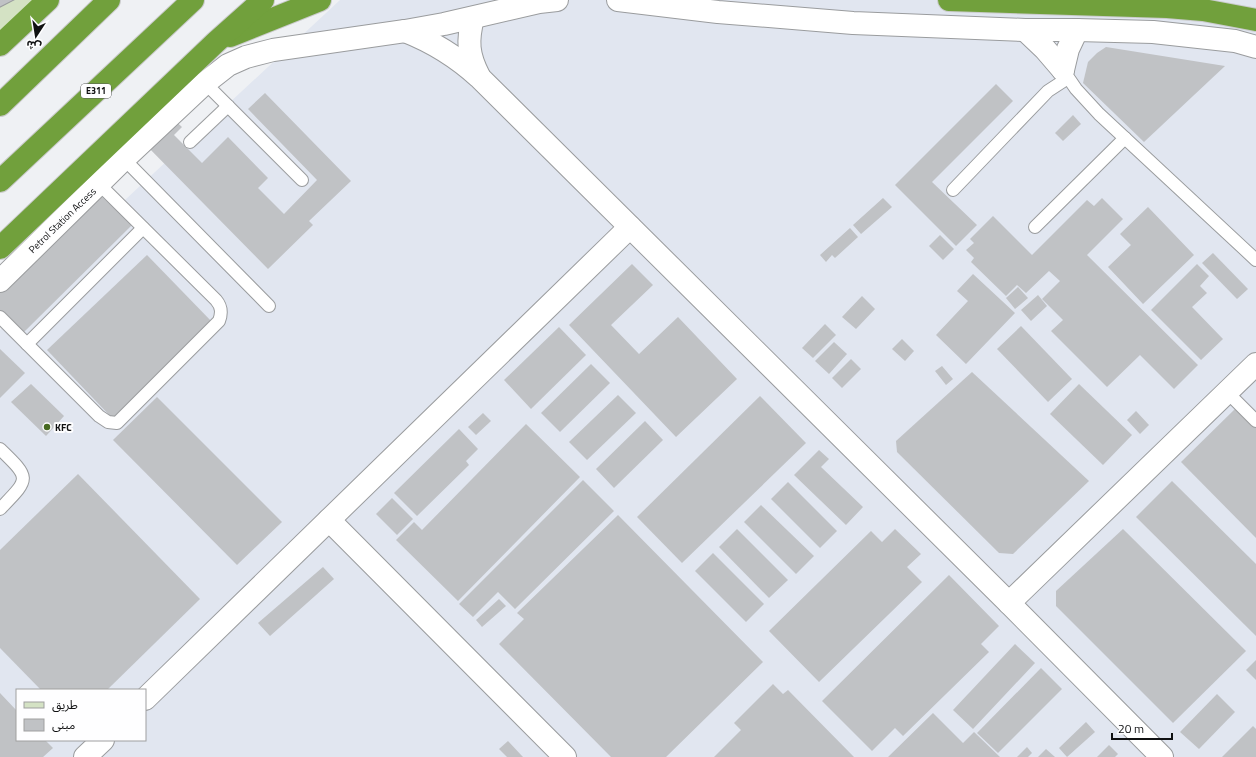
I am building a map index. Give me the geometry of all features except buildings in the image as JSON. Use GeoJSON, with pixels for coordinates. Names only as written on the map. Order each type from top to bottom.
{"type":"FeatureCollection","features":[{"type":"Feature","properties":{"kind":"highway"},"geometry":{"type":"LineString","coordinates":[[0,45],[48,0]]}},
{"type":"Feature","properties":{"kind":"highway"},"geometry":{"type":"LineString","coordinates":[[0,105],[109,0]]}},
{"type":"Feature","properties":{"kind":"highway","name":"E311"},"geometry":{"type":"LineString","coordinates":[[0,181],[193,0]]}},
{"type":"Feature","properties":{"kind":"highway"},"geometry":{"type":"LineString","coordinates":[[0,248],[216,42],[263,0]]}},
{"type":"Feature","properties":{"kind":"highway"},"geometry":{"type":"LineString","coordinates":[[216,42],[320,0]]}},
{"type":"Feature","properties":{"kind":"highway"},"geometry":{"type":"LineString","coordinates":[[949,0],[1167,7],[1203,10],[1256,20]]}},
{"type":"Feature","properties":{"kind":"main road"},"geometry":{"type":"LineString","coordinates":[[0,20],[39,0]]}},
{"type":"Feature","properties":{"kind":"street","name":"Petrol Station Access"},"geometry":{"type":"LineString","coordinates":[[0,281],[124,159],[205,83],[228,66],[246,57],[273,50],[405,31],[472,18],[539,2],[557,0]]}},
{"type":"Feature","properties":{"kind":"street"},"geometry":{"type":"LineString","coordinates":[[618,0],[718,12],[853,23],[1025,30],[1160,33],[1234,42],[1256,47]]}},
{"type":"Feature","properties":{"kind":"street"},"geometry":{"type":"LineString","coordinates":[[472,18],[469,33],[469,48],[472,63],[479,77]]}},
{"type":"Feature","properties":{"kind":"street"},"geometry":{"type":"LineString","coordinates":[[1025,30],[1045,49],[1066,74]]}},
{"type":"Feature","properties":{"kind":"street"},"geometry":{"type":"LineString","coordinates":[[1066,74],[1068,49],[1077,30]]}},
{"type":"Feature","properties":{"kind":"street"},"geometry":{"type":"LineString","coordinates":[[405,31],[425,39],[445,50],[463,62],[479,77],[1162,757]]}},
{"type":"Feature","properties":{"kind":"street"},"geometry":{"type":"LineString","coordinates":[[146,698],[630,228]]}},
{"type":"Feature","properties":{"kind":"street"},"geometry":{"type":"LineString","coordinates":[[1009,603],[1256,364]]}},
{"type":"Feature","properties":{"kind":"street"},"geometry":{"type":"LineString","coordinates":[[329,520],[566,757]]}},
{"type":"Feature","properties":{"kind":"street"},"geometry":{"type":"LineString","coordinates":[[85,757],[101,741]]}},
{"type":"Feature","properties":{"kind":"lane"},"geometry":{"type":"LineString","coordinates":[[953,190],[1066,74],[1086,102],[1256,260]]}},
{"type":"Feature","properties":{"kind":"lane"},"geometry":{"type":"LineString","coordinates":[[205,83],[302,180]]}},
{"type":"Feature","properties":{"kind":"lane"},"geometry":{"type":"LineString","coordinates":[[190,142],[228,106]]}},
{"type":"Feature","properties":{"kind":"lane"},"geometry":{"type":"LineString","coordinates":[[1035,227],[1125,138]]}},
{"type":"Feature","properties":{"kind":"lane"},"geometry":{"type":"LineString","coordinates":[[124,159],[269,306]]}},
{"type":"Feature","properties":{"kind":"lane"},"geometry":{"type":"LineString","coordinates":[[0,317],[99,416],[108,422],[117,423],[219,321],[221,315],[219,304],[99,184]]}},
{"type":"Feature","properties":{"kind":"lane"},"geometry":{"type":"LineString","coordinates":[[27,344],[143,228]]}},
{"type":"Feature","properties":{"kind":"lane"},"geometry":{"type":"LineString","coordinates":[[1228,392],[1256,421]]}},
{"type":"Feature","properties":{"kind":"lane"},"geometry":{"type":"LineString","coordinates":[[0,448],[20,468],[23,474],[23,480],[21,486],[0,509]]}},
{"type":"Feature","properties":{"kind":"shaded area"},"geometry":{"type":"Polygon","coordinates":[[[340,0],[1256,0],[1256,757],[0,757],[0,330],[97,226],[340,0]]]}},
{"type":"Feature","properties":{"kind":"place","name":"KFC"},"geometry":{"type":"Point","coordinates":[47,427]}}]}
